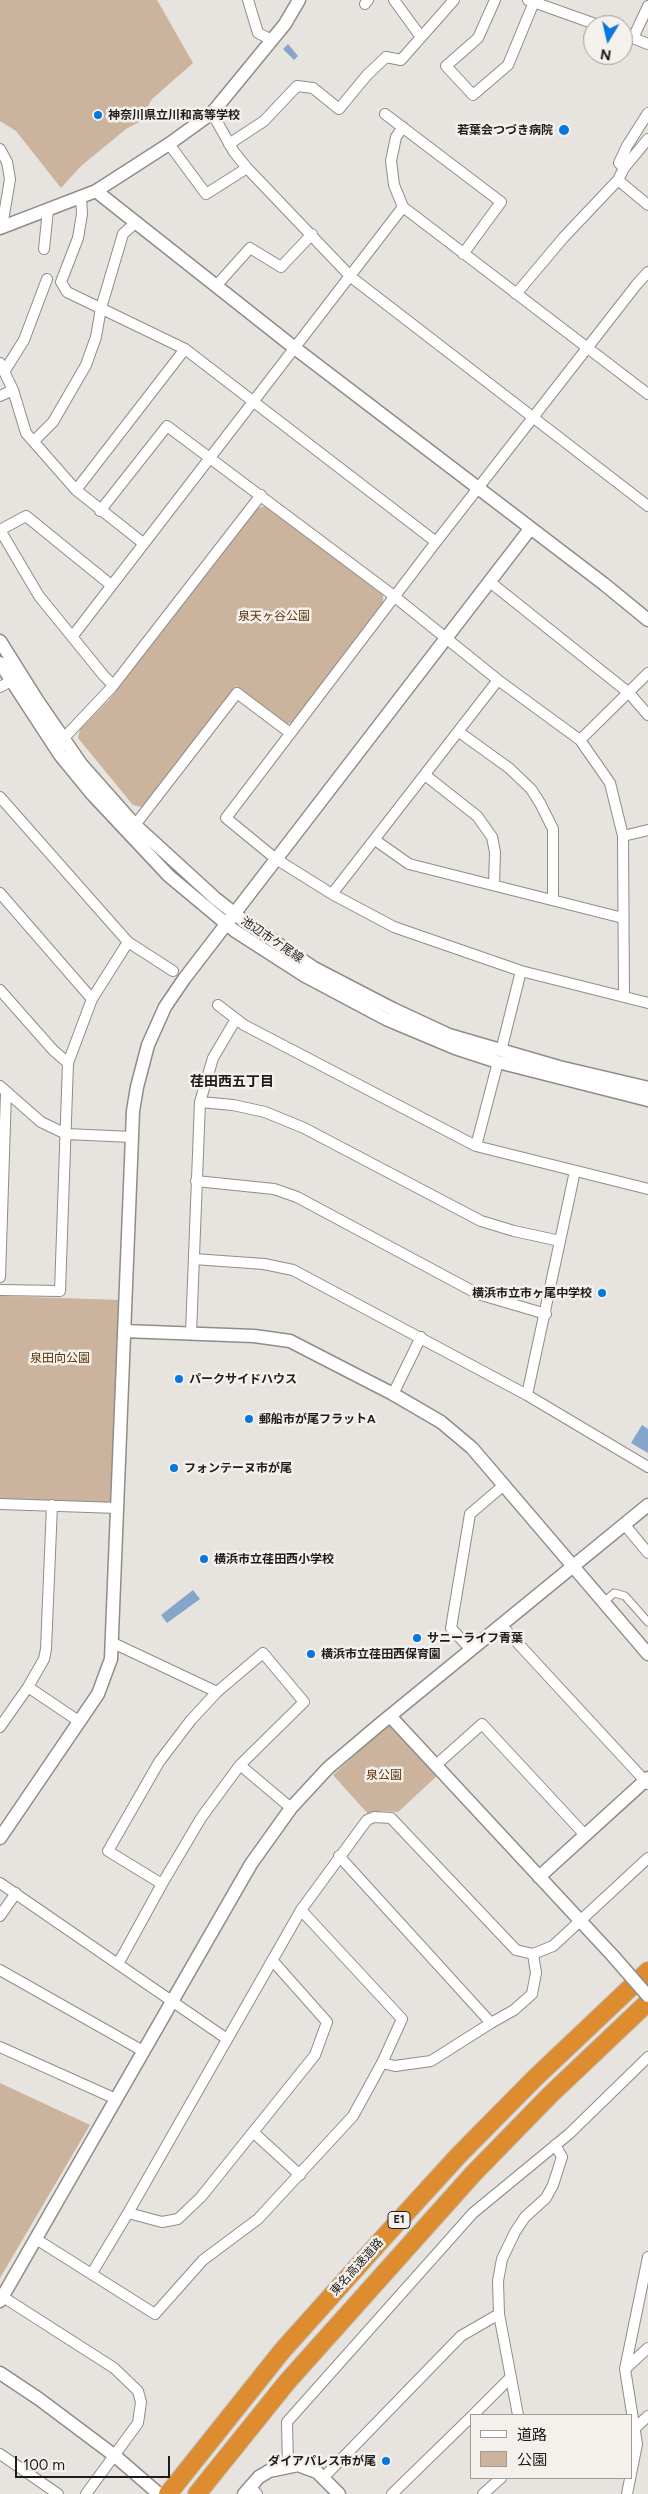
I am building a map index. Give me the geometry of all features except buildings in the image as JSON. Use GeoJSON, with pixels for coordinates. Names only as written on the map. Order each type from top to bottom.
{"type":"FeatureCollection","features":[{"type":"Feature","properties":{"kind":"highway","name":"東名高速道路"},"geometry":{"type":"LineString","coordinates":[[166,2492],[282,2350],[458,2156],[535,2078],[648,1971]]}},
{"type":"Feature","properties":{"kind":"highway","name":"東名高速道路"},"geometry":{"type":"LineString","coordinates":[[198,2494],[287,2382],[467,2181],[550,2095],[648,2002]]}},
{"type":"Feature","properties":{"kind":"street"},"geometry":{"type":"LineString","coordinates":[[248,0],[258,33],[272,40]]}},
{"type":"Feature","properties":{"kind":"street"},"geometry":{"type":"LineString","coordinates":[[1,227],[96,191],[169,144],[212,113],[272,40],[299,0]]}},
{"type":"Feature","properties":{"kind":"street"},"geometry":{"type":"LineString","coordinates":[[394,0],[421,37]]}},
{"type":"Feature","properties":{"kind":"street"},"geometry":{"type":"LineString","coordinates":[[229,144],[264,121],[297,86],[313,88],[339,109],[367,75],[386,57],[401,60],[454,0]]}},
{"type":"Feature","properties":{"kind":"street"},"geometry":{"type":"LineString","coordinates":[[495,0],[478,38],[446,66],[473,95],[508,65],[531,1],[583,20]]}},
{"type":"Feature","properties":{"kind":"street"},"geometry":{"type":"LineString","coordinates":[[633,28],[648,6]]}},
{"type":"Feature","properties":{"kind":"street"},"geometry":{"type":"LineString","coordinates":[[633,38],[648,44]]}},
{"type":"Feature","properties":{"kind":"street"},"geometry":{"type":"LineString","coordinates":[[212,113],[229,144],[247,168],[351,277],[648,506]]}},
{"type":"Feature","properties":{"kind":"street"},"geometry":{"type":"LineString","coordinates":[[624,168],[619,163],[627,146],[648,113]]}},
{"type":"Feature","properties":{"kind":"street"},"geometry":{"type":"LineString","coordinates":[[385,114],[501,202],[463,254]]}},
{"type":"Feature","properties":{"kind":"street"},"geometry":{"type":"LineString","coordinates":[[403,127],[396,137],[391,161],[394,185],[403,208],[648,394]]}},
{"type":"Feature","properties":{"kind":"street"},"geometry":{"type":"LineString","coordinates":[[516,294],[564,237],[618,180],[624,168],[648,139]]}},
{"type":"Feature","properties":{"kind":"street"},"geometry":{"type":"LineString","coordinates":[[169,144],[206,194],[247,168]]}},
{"type":"Feature","properties":{"kind":"street"},"geometry":{"type":"LineString","coordinates":[[0,149],[7,162],[10,179],[1,227]]}},
{"type":"Feature","properties":{"kind":"street"},"geometry":{"type":"LineString","coordinates":[[618,180],[648,205]]}},
{"type":"Feature","properties":{"kind":"street"},"geometry":{"type":"LineString","coordinates":[[96,191],[296,349],[604,584],[648,620]]}},
{"type":"Feature","properties":{"kind":"street"},"geometry":{"type":"LineString","coordinates":[[81,198],[82,214],[78,238],[61,282],[67,292],[185,349],[252,403],[436,542]]}},
{"type":"Feature","properties":{"kind":"street"},"geometry":{"type":"LineString","coordinates":[[72,638],[143,543],[296,349],[403,208]]}},
{"type":"Feature","properties":{"kind":"street"},"geometry":{"type":"LineString","coordinates":[[44,249],[48,210]]}},
{"type":"Feature","properties":{"kind":"street"},"geometry":{"type":"LineString","coordinates":[[34,441],[53,422],[86,364],[96,337],[101,308],[123,234],[135,223]]}},
{"type":"Feature","properties":{"kind":"street"},"geometry":{"type":"LineString","coordinates":[[216,286],[250,248],[281,267],[312,234]]}},
{"type":"Feature","properties":{"kind":"street"},"geometry":{"type":"LineString","coordinates":[[648,272],[436,542],[226,818],[276,859],[332,894],[394,927],[521,971],[648,1003]]}},
{"type":"Feature","properties":{"kind":"street"},"geometry":{"type":"LineString","coordinates":[[47,279],[24,340],[2,368],[13,390],[26,433],[76,490],[100,511],[143,543]]}},
{"type":"Feature","properties":{"kind":"street"},"geometry":{"type":"LineString","coordinates":[[76,490],[185,349]]}},
{"type":"Feature","properties":{"kind":"street"},"geometry":{"type":"LineString","coordinates":[[0,396],[13,390]]}},
{"type":"Feature","properties":{"kind":"street"},"geometry":{"type":"LineString","coordinates":[[100,511],[167,426],[261,495],[498,680],[580,740],[610,783],[623,836],[624,997]]}},
{"type":"Feature","properties":{"kind":"street"},"geometry":{"type":"LineString","coordinates":[[63,739],[113,685],[261,495]]}},
{"type":"Feature","properties":{"kind":"street"},"geometry":{"type":"LineString","coordinates":[[111,585],[26,516],[0,530],[39,596],[113,685]]}},
{"type":"Feature","properties":{"kind":"street"},"geometry":{"type":"LineString","coordinates":[[0,1838],[80,1722],[105,1681],[113,1643],[132,1137],[137,1087],[148,1045],[157,1023],[184,979],[530,529]]}},
{"type":"Feature","properties":{"kind":"street"},"geometry":{"type":"LineString","coordinates":[[490,582],[629,693],[648,716]]}},
{"type":"Feature","properties":{"kind":"street","name":"池辺市ケ尾線"},"geometry":{"type":"LineString","coordinates":[[0,641],[81,764],[135,825],[234,914],[314,968],[393,1009],[500,1057],[648,1100]]}},
{"type":"Feature","properties":{"kind":"street","name":"池辺市ケ尾線"},"geometry":{"type":"LineString","coordinates":[[0,663],[6,684],[60,755],[92,794],[169,876],[226,924],[305,976],[386,1019],[455,1048],[648,1088]]}},
{"type":"Feature","properties":{"kind":"street"},"geometry":{"type":"LineString","coordinates":[[580,740],[648,673]]}},
{"type":"Feature","properties":{"kind":"street"},"geometry":{"type":"LineString","coordinates":[[332,894],[498,680]]}},
{"type":"Feature","properties":{"kind":"street"},"geometry":{"type":"LineString","coordinates":[[135,825],[237,693],[290,733]]}},
{"type":"Feature","properties":{"kind":"street"},"geometry":{"type":"LineString","coordinates":[[459,732],[509,768],[531,789],[540,803],[553,829],[552,900]]}},
{"type":"Feature","properties":{"kind":"street"},"geometry":{"type":"LineString","coordinates":[[425,776],[477,816],[492,837],[495,852],[494,885]]}},
{"type":"Feature","properties":{"kind":"street"},"geometry":{"type":"LineString","coordinates":[[0,797],[128,942],[173,971]]}},
{"type":"Feature","properties":{"kind":"street"},"geometry":{"type":"LineString","coordinates":[[623,836],[648,830]]}},
{"type":"Feature","properties":{"kind":"street"},"geometry":{"type":"LineString","coordinates":[[375,840],[409,864],[623,918]]}},
{"type":"Feature","properties":{"kind":"street"},"geometry":{"type":"LineString","coordinates":[[0,893],[92,999]]}},
{"type":"Feature","properties":{"kind":"street"},"geometry":{"type":"LineString","coordinates":[[0,1290],[60,1291],[68,1062],[92,999],[128,942]]}},
{"type":"Feature","properties":{"kind":"street"},"geometry":{"type":"LineString","coordinates":[[476,1146],[521,971]]}},
{"type":"Feature","properties":{"kind":"street"},"geometry":{"type":"LineString","coordinates":[[0,990],[53,1050],[68,1062]]}},
{"type":"Feature","properties":{"kind":"street"},"geometry":{"type":"LineString","coordinates":[[218,1005],[253,1030],[476,1146],[648,1189]]}},
{"type":"Feature","properties":{"kind":"street"},"geometry":{"type":"LineString","coordinates":[[191,1333],[200,1102],[213,1058],[236,1018]]}},
{"type":"Feature","properties":{"kind":"street"},"geometry":{"type":"LineString","coordinates":[[3,1090],[41,1122],[66,1134],[132,1137]]}},
{"type":"Feature","properties":{"kind":"street"},"geometry":{"type":"LineString","coordinates":[[0,1277],[3,1090]]}},
{"type":"Feature","properties":{"kind":"street"},"geometry":{"type":"LineString","coordinates":[[200,1102],[233,1105],[265,1112],[304,1128],[481,1221],[514,1231],[560,1241]]}},
{"type":"Feature","properties":{"kind":"street"},"geometry":{"type":"LineString","coordinates":[[527,1395],[546,1314],[575,1171]]}},
{"type":"Feature","properties":{"kind":"street"},"geometry":{"type":"LineString","coordinates":[[196,1181],[274,1189],[297,1198],[478,1294],[546,1314]]}},
{"type":"Feature","properties":{"kind":"street"},"geometry":{"type":"LineString","coordinates":[[194,1260],[264,1264],[293,1270],[527,1395],[648,1467]]}},
{"type":"Feature","properties":{"kind":"street"},"geometry":{"type":"LineString","coordinates":[[124,1330],[254,1336],[290,1342],[393,1394],[441,1422],[472,1448],[648,1654]]}},
{"type":"Feature","properties":{"kind":"street"},"geometry":{"type":"LineString","coordinates":[[393,1394],[421,1337]]}},
{"type":"Feature","properties":{"kind":"street"},"geometry":{"type":"LineString","coordinates":[[471,1650],[451,1628],[470,1514],[504,1485]]}},
{"type":"Feature","properties":{"kind":"street"},"geometry":{"type":"LineString","coordinates":[[0,1504],[118,1508]]}},
{"type":"Feature","properties":{"kind":"street"},"geometry":{"type":"LineString","coordinates":[[0,1727],[28,1687],[44,1659],[52,1505]]}},
{"type":"Feature","properties":{"kind":"street"},"geometry":{"type":"LineString","coordinates":[[86,2494],[138,2423],[141,2402],[138,2391],[114,2368],[1,2298],[251,1864],[291,1808],[328,1768],[648,1505]]}},
{"type":"Feature","properties":{"kind":"street"},"geometry":{"type":"LineString","coordinates":[[624,1524],[648,1553]]}},
{"type":"Feature","properties":{"kind":"street"},"geometry":{"type":"LineString","coordinates":[[604,1602],[614,1593],[625,1596],[648,1622]]}},
{"type":"Feature","properties":{"kind":"street"},"geometry":{"type":"LineString","coordinates":[[502,1625],[647,1781],[539,1877]]}},
{"type":"Feature","properties":{"kind":"street"},"geometry":{"type":"LineString","coordinates":[[113,1643],[217,1692]]}},
{"type":"Feature","properties":{"kind":"street"},"geometry":{"type":"LineString","coordinates":[[118,1964],[201,1818],[240,1765],[304,1702],[263,1653],[217,1692],[190,1720],[159,1762],[108,1852],[162,1884]]}},
{"type":"Feature","properties":{"kind":"street"},"geometry":{"type":"LineString","coordinates":[[28,1687],[80,1722]]}},
{"type":"Feature","properties":{"kind":"street"},"geometry":{"type":"LineString","coordinates":[[390,1716],[648,1996]]}},
{"type":"Feature","properties":{"kind":"street"},"geometry":{"type":"LineString","coordinates":[[436,1765],[482,1724],[585,1835]]}},
{"type":"Feature","properties":{"kind":"street"},"geometry":{"type":"LineString","coordinates":[[240,1765],[291,1808]]}},
{"type":"Feature","properties":{"kind":"street"},"geometry":{"type":"LineString","coordinates":[[92,2273],[301,1910],[367,1820],[374,1817],[391,1818],[516,1950],[533,1954],[553,1946],[648,1858]]}},
{"type":"Feature","properties":{"kind":"street"},"geometry":{"type":"LineString","coordinates":[[339,1856],[491,2023]]}},
{"type":"Feature","properties":{"kind":"street"},"geometry":{"type":"LineString","coordinates":[[0,1883],[228,2039]]}},
{"type":"Feature","properties":{"kind":"street"},"geometry":{"type":"LineString","coordinates":[[0,1916],[16,1894]]}},
{"type":"Feature","properties":{"kind":"street"},"geometry":{"type":"LineString","coordinates":[[36,2239],[155,2314],[203,2260],[258,2219],[353,2116],[382,2063],[402,2019],[301,1910]]}},
{"type":"Feature","properties":{"kind":"street"},"geometry":{"type":"LineString","coordinates":[[382,2063],[395,2066],[431,2061],[514,2010],[532,1994],[536,1973],[533,1954]]}},
{"type":"Feature","properties":{"kind":"street"},"geometry":{"type":"LineString","coordinates":[[128,2213],[162,2222],[178,2219],[201,2197],[315,2055],[328,2022],[272,1960]]}},
{"type":"Feature","properties":{"kind":"street"},"geometry":{"type":"LineString","coordinates":[[0,1970],[143,2051]]}},
{"type":"Feature","properties":{"kind":"street"},"geometry":{"type":"LineString","coordinates":[[0,2047],[116,2099]]}},
{"type":"Feature","properties":{"kind":"street"},"geometry":{"type":"LineString","coordinates":[[288,2466],[287,2422],[473,2213],[555,2145],[648,2057]]}},
{"type":"Feature","properties":{"kind":"street"},"geometry":{"type":"LineString","coordinates":[[254,2133],[300,2175]]}},
{"type":"Feature","properties":{"kind":"street"},"geometry":{"type":"LineString","coordinates":[[518,2414],[500,2314],[498,2281],[502,2259],[525,2217],[546,2198],[553,2185],[562,2157],[555,2145]]}},
{"type":"Feature","properties":{"kind":"street"},"geometry":{"type":"LineString","coordinates":[[633,2414],[625,2369],[648,2257]]}},
{"type":"Feature","properties":{"kind":"street"},"geometry":{"type":"LineString","coordinates":[[324,2477],[461,2336],[500,2314]]}},
{"type":"Feature","properties":{"kind":"street"},"geometry":{"type":"LineString","coordinates":[[625,2369],[648,2348]]}},
{"type":"Feature","properties":{"kind":"street"},"geometry":{"type":"LineString","coordinates":[[0,2373],[39,2399],[166,2492]]}},
{"type":"Feature","properties":{"kind":"street"},"geometry":{"type":"LineString","coordinates":[[474,2414],[512,2378]]}},
{"type":"Feature","properties":{"kind":"street"},"geometry":{"type":"LineString","coordinates":[[633,2416],[637,2444],[633,2464]]}},
{"type":"Feature","properties":{"kind":"street"},"geometry":{"type":"LineString","coordinates":[[635,2428],[648,2416]]}},
{"type":"Feature","properties":{"kind":"street"},"geometry":{"type":"LineString","coordinates":[[392,2494],[470,2418]]}},
{"type":"Feature","properties":{"kind":"street"},"geometry":{"type":"LineString","coordinates":[[0,2454],[58,2494]]}},
{"type":"Feature","properties":{"kind":"street"},"geometry":{"type":"LineString","coordinates":[[250,2491],[269,2471],[288,2466],[306,2468],[324,2477],[339,2494]]}},
{"type":"Feature","properties":{"kind":"street"},"geometry":{"type":"LineString","coordinates":[[483,2494],[500,2479]]}},
{"type":"Feature","properties":{"kind":"street"},"geometry":{"type":"LineString","coordinates":[[627,2494],[630,2479]]}},
{"type":"Feature","properties":{"kind":"green space","name":"神奈川県立川和高等学校"},"geometry":{"type":"Polygon","coordinates":[[[0,0],[157,0],[193,63],[151,100],[143,120],[126,129],[81,166],[61,188],[16,131],[0,121],[0,0]]]}},
{"type":"Feature","properties":{"kind":"green space","name":"泉天ヶ谷公園"},"geometry":{"type":"Polygon","coordinates":[[[266,506],[383,595],[383,604],[292,723],[287,724],[236,686],[142,807],[133,805],[78,738],[80,729],[109,700],[258,508],[266,506]]]}},
{"type":"Feature","properties":{"kind":"green space","name":"泉田向公園"},"geometry":{"type":"Polygon","coordinates":[[[0,1296],[121,1300],[114,1503],[0,1501],[0,1296]]]}},
{"type":"Feature","properties":{"kind":"green space","name":"泉公園"},"geometry":{"type":"Polygon","coordinates":[[[389,1724],[438,1775],[398,1812],[382,1811],[369,1815],[333,1775],[389,1724]]]}},
{"type":"Feature","properties":{"kind":"green space"},"geometry":{"type":"Polygon","coordinates":[[[0,2083],[90,2125],[0,2278],[0,2083]]]}},
{"type":"Feature","properties":{"kind":"water"},"geometry":{"type":"Polygon","coordinates":[[[288,44],[298,56],[294,60],[283,49],[288,44]]]}},
{"type":"Feature","properties":{"kind":"water"},"geometry":{"type":"Polygon","coordinates":[[[642,1425],[648,1429],[648,1453],[631,1443],[642,1425]]]}},
{"type":"Feature","properties":{"kind":"water"},"geometry":{"type":"Polygon","coordinates":[[[193,1590],[200,1599],[167,1623],[161,1615],[193,1590]]]}},
{"type":"Feature","properties":{"kind":"place","name":"神奈川県立川和高等学校"},"geometry":{"type":"Point","coordinates":[98,115]}},
{"type":"Feature","properties":{"kind":"place","name":"若葉会つづき病院"},"geometry":{"type":"Point","coordinates":[564,130]}},
{"type":"Feature","properties":{"kind":"place","name":"横浜市立市ヶ尾中学校"},"geometry":{"type":"Point","coordinates":[602,1293]}},
{"type":"Feature","properties":{"kind":"place","name":"パークサイドハウス"},"geometry":{"type":"Point","coordinates":[179,1379]}},
{"type":"Feature","properties":{"kind":"place","name":"郵船市が尾フラットA"},"geometry":{"type":"Point","coordinates":[249,1419]}},
{"type":"Feature","properties":{"kind":"place","name":"フォンテーヌ市が尾"},"geometry":{"type":"Point","coordinates":[174,1468]}},
{"type":"Feature","properties":{"kind":"place","name":"横浜市立荏田西小学校"},"geometry":{"type":"Point","coordinates":[204,1559]}},
{"type":"Feature","properties":{"kind":"place","name":"サニーライフ青葉"},"geometry":{"type":"Point","coordinates":[417,1638]}},
{"type":"Feature","properties":{"kind":"place","name":"横浜市立荏田西保育園"},"geometry":{"type":"Point","coordinates":[311,1654]}},
{"type":"Feature","properties":{"kind":"place","name":"ダイアパレス市が尾"},"geometry":{"type":"Point","coordinates":[386,2461]}},
{"type":"Feature","properties":{"kind":"district","name":"荏田西五丁目"},"geometry":{"type":"Point","coordinates":[232,1082]}}]}
